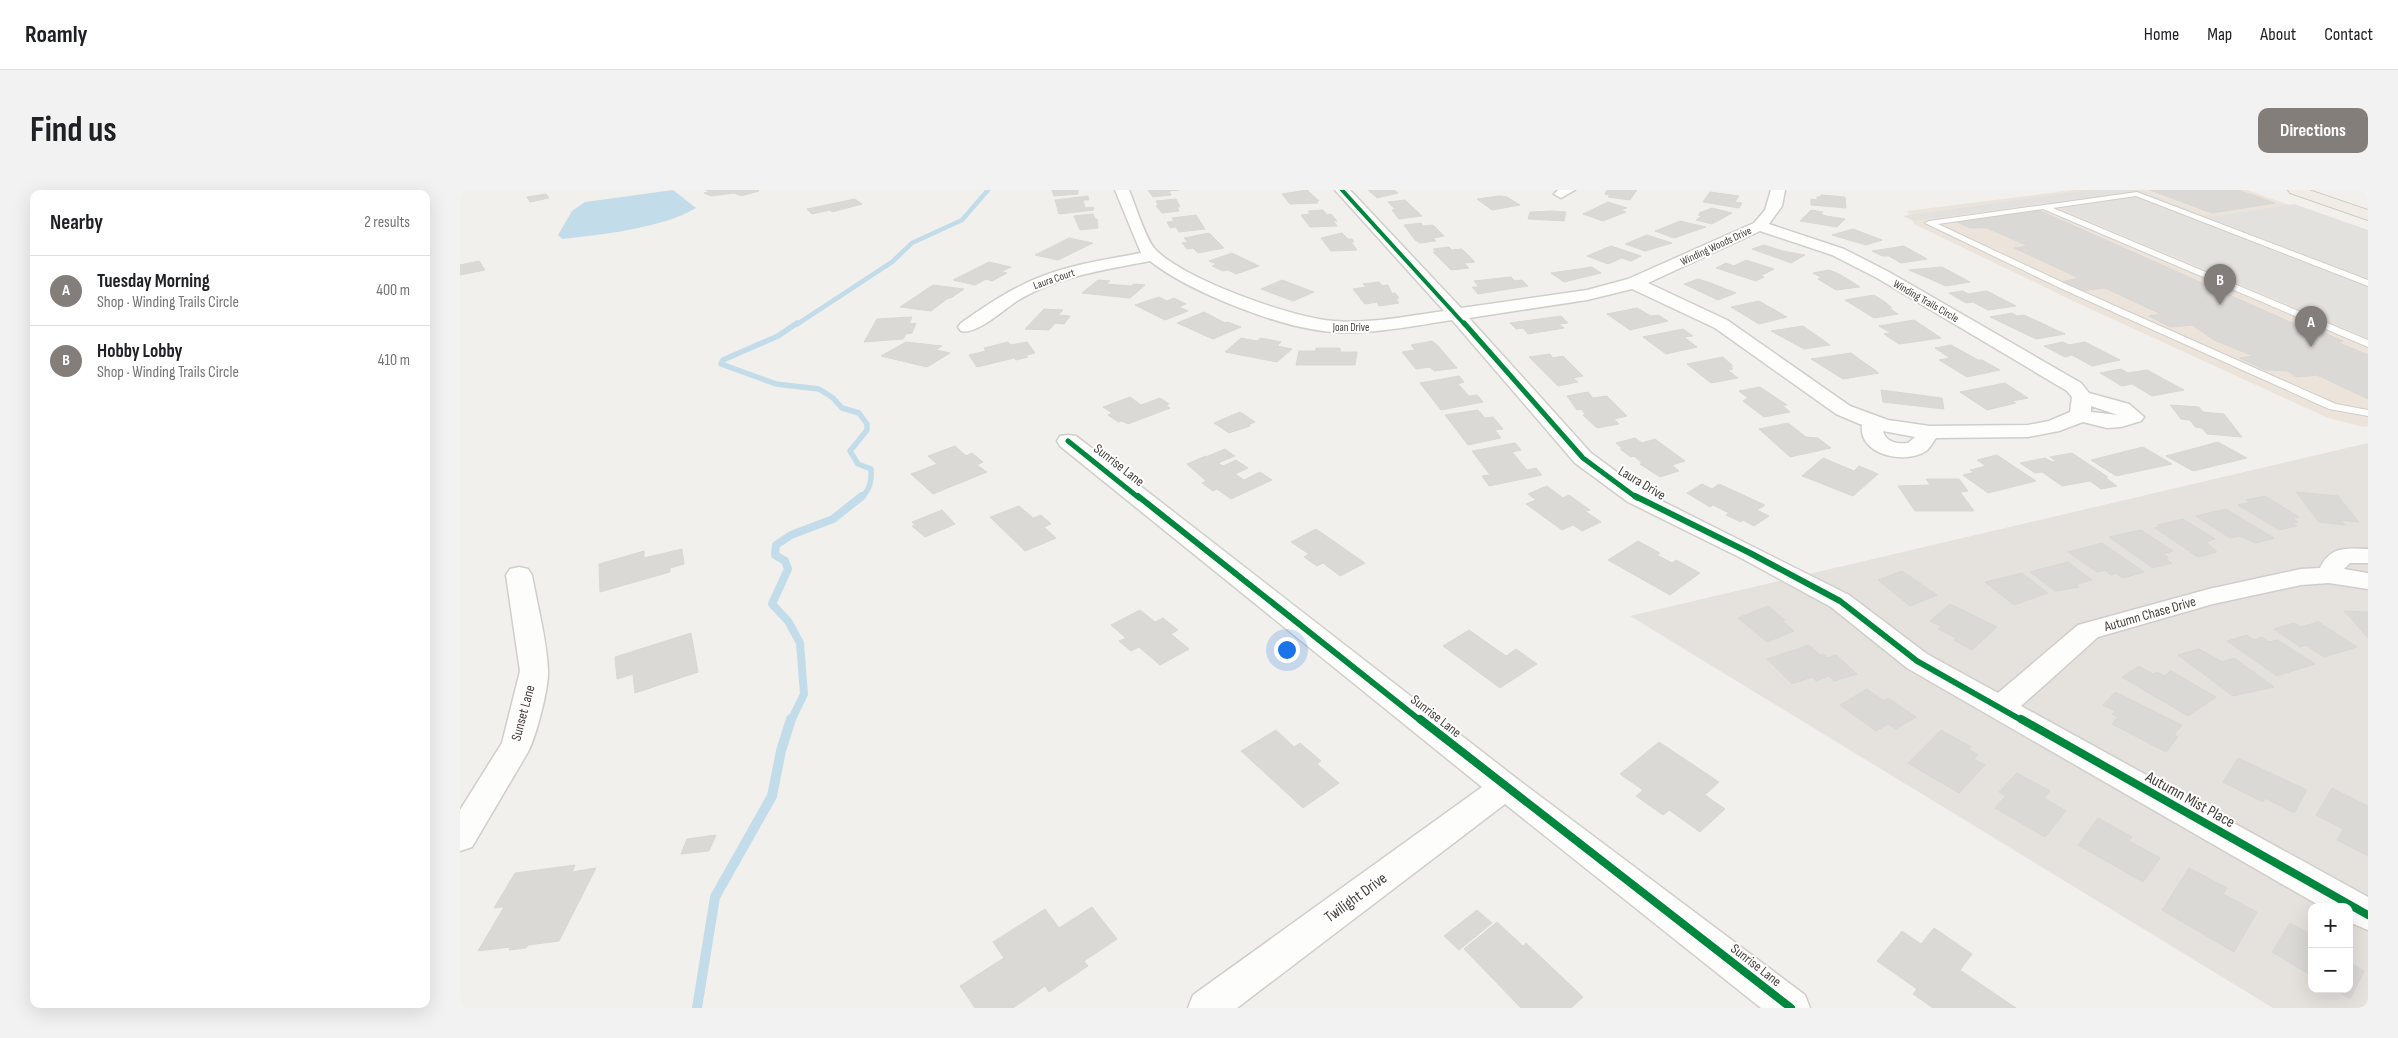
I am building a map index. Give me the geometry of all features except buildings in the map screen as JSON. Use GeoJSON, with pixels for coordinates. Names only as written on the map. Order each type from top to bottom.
{"type":"FeatureCollection","features":[{"type":"Feature","properties":{"kind":"main road"},"geometry":{"type":"LineString","coordinates":[[2295,190],[2368,215]]}},
{"type":"Feature","properties":{"kind":"main road"},"geometry":{"type":"LineString","coordinates":[[2322,190],[2368,205]]}},
{"type":"Feature","properties":{"kind":"street"},"geometry":{"type":"LineString","coordinates":[[1122,190],[1152,256]]}},
{"type":"Feature","properties":{"kind":"street","name":"Laura Drive"},"geometry":{"type":"LineString","coordinates":[[1342,190],[1457,315],[1553,426],[1583,458],[1608,478],[1636,497],[1750,553],[1840,601],[1917,661],[1999,709]]}},
{"type":"Feature","properties":{"kind":"street","name":"Winding Woods Drive"},"geometry":{"type":"LineString","coordinates":[[1634,283],[1758,226],[1771,215],[1778,203],[1778,190]]}},
{"type":"Feature","properties":{"kind":"street","name":"Winding Trails Circle"},"geometry":{"type":"LineString","coordinates":[[1634,283],[1698,311],[1737,333],[1844,410],[1873,421],[1872,434],[1875,439],[1882,445],[1895,450],[1909,450],[1919,446],[1930,432],[2028,431],[2052,427],[2071,421],[2081,406],[2074,387],[1883,275],[1838,252],[1758,226]]}},
{"type":"Feature","properties":{"kind":"street","name":"Joan Drive"},"geometry":{"type":"LineString","coordinates":[[1152,256],[1204,287],[1311,325],[1336,327],[1377,326],[1457,315],[1587,295],[1634,283]]}},
{"type":"Feature","properties":{"kind":"street","name":"Laura Court"},"geometry":{"type":"LineString","coordinates":[[967,327],[997,306],[1041,282],[1077,271],[1152,256]]}},
{"type":"Feature","properties":{"kind":"street","name":"Sunrise Lane"},"geometry":{"type":"LineString","coordinates":[[1068,441],[1505,787],[1791,1008]]}},
{"type":"Feature","properties":{"kind":"street"},"geometry":{"type":"LineString","coordinates":[[2329,575],[2334,564],[2344,555],[2368,556]]}},
{"type":"Feature","properties":{"kind":"street","name":"Sunset Lane"},"geometry":{"type":"LineString","coordinates":[[460,838],[516,744],[527,707],[534,671],[519,575]]}},
{"type":"Feature","properties":{"kind":"street","name":"Autumn Chase Drive"},"geometry":{"type":"LineString","coordinates":[[1999,709],[2088,631],[2209,597],[2301,578],[2329,575],[2368,581]]}},
{"type":"Feature","properties":{"kind":"street","name":"Autumn Mist Place"},"geometry":{"type":"LineString","coordinates":[[1999,709],[2368,915]]}},
{"type":"Feature","properties":{"kind":"street","name":"Twilight Drive"},"geometry":{"type":"LineString","coordinates":[[1207,1008],[1505,787]]}},
{"type":"Feature","properties":{"kind":"lane"},"geometry":{"type":"LineString","coordinates":[[2128,190],[2368,283]]}},
{"type":"Feature","properties":{"kind":"lane"},"geometry":{"type":"LineString","coordinates":[[2137,194],[1929,223],[2333,407],[2368,413]]}},
{"type":"Feature","properties":{"kind":"lane"},"geometry":{"type":"LineString","coordinates":[[2044,207],[2368,344]]}},
{"type":"Feature","properties":{"kind":"shaded area"},"geometry":{"type":"Polygon","coordinates":[[[2073,190],[2247,190],[2368,233],[2368,426],[2363,427],[2328,418],[2071,300],[1914,224],[1907,211],[2073,190]]]}},
{"type":"Feature","properties":{"kind":"shaded area"},"geometry":{"type":"Polygon","coordinates":[[[2088,190],[2137,190],[2209,217],[2294,204],[2368,230],[2368,338],[2047,203],[1914,221],[1903,216],[2088,190]]]}},
{"type":"Feature","properties":{"kind":"shaded area"},"geometry":{"type":"Polygon","coordinates":[[[2368,443],[2368,1008],[2273,1008],[1630,616],[2368,443]]]}},
{"type":"Feature","properties":{"kind":"water"},"geometry":{"type":"Polygon","coordinates":[[[673,190],[696,208],[666,221],[631,230],[562,239],[558,235],[572,211],[585,202],[673,190]]]}},
{"type":"Feature","properties":{"kind":"waterway"},"geometry":{"type":"LineString","coordinates":[[796,325],[892,262],[912,243],[962,220],[988,190]]}},
{"type":"Feature","properties":{"kind":"waterway"},"geometry":{"type":"LineString","coordinates":[[797,323],[778,336],[723,360],[721,364],[776,384],[819,389],[833,398],[842,408],[859,413],[867,424],[867,430],[850,451],[858,464],[871,469],[871,481],[861,498]]}},
{"type":"Feature","properties":{"kind":"waterway"},"geometry":{"type":"LineString","coordinates":[[791,721],[804,694],[800,643],[788,621],[772,604],[788,569],[785,561],[775,555],[776,545],[791,535],[833,519],[862,496]]}},
{"type":"Feature","properties":{"kind":"waterway"},"geometry":{"type":"LineString","coordinates":[[697,1008],[715,897],[772,796],[781,751],[791,719]]}},
{"type":"Feature","properties":{"kind":"cycle path"},"geometry":{"type":"LineString","coordinates":[[1342,190],[1457,315],[1583,458],[1608,478],[1636,497],[1750,553],[1840,601],[1917,661],[2368,915]]}},
{"type":"Feature","properties":{"kind":"cycle path"},"geometry":{"type":"LineString","coordinates":[[1068,441],[1505,787],[1791,1008]]}},
{"type":"Feature","properties":{"kind":"place","name":"Hobby Lobby"},"geometry":{"type":"Point","coordinates":[2220,305]}},
{"type":"Feature","properties":{"kind":"place","name":"Tuesday Morning"},"geometry":{"type":"Point","coordinates":[2311,347]}}]}
